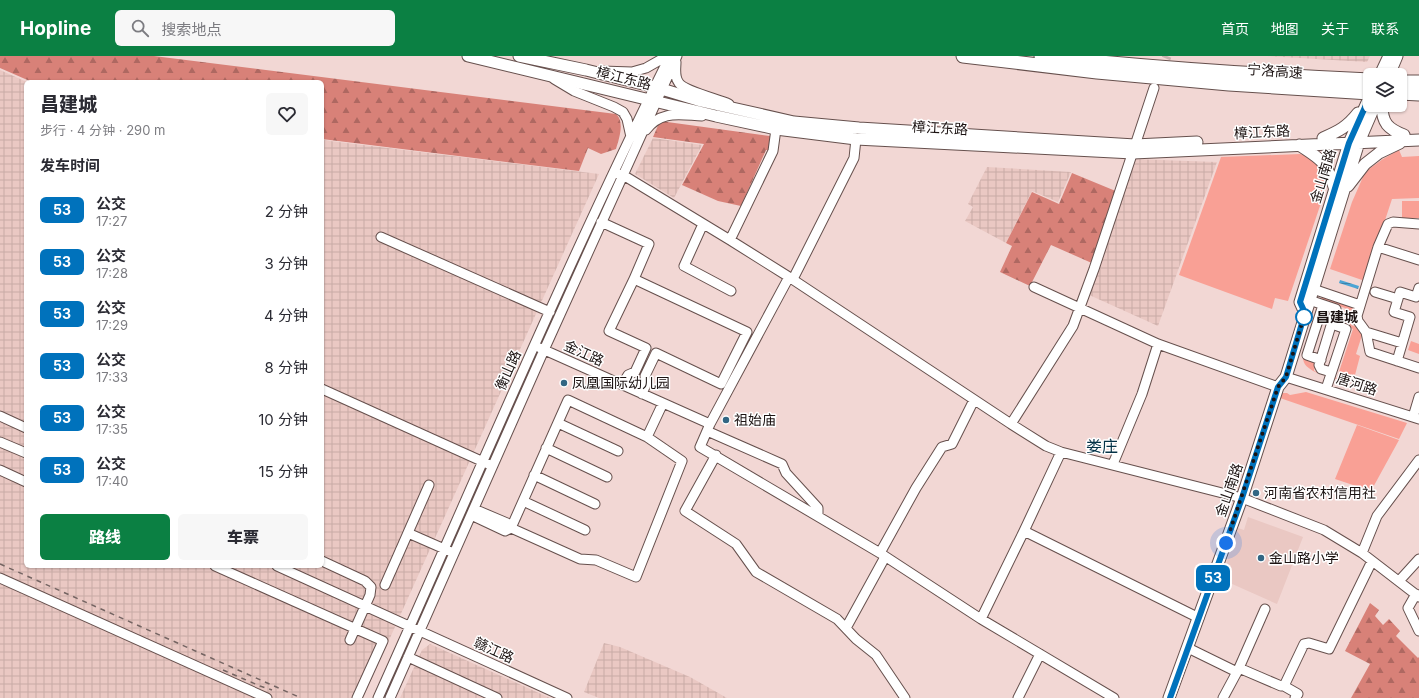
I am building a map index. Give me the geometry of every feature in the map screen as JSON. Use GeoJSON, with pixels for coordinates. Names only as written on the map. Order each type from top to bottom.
{"type":"FeatureCollection","features":[{"type":"Feature","properties":{"kind":"highway","name":"宁洛高速"},"geometry":{"type":"LineString","coordinates":[[962,56],[1097,72],[1229,84],[1362,84]]}},
{"type":"Feature","properties":{"kind":"highway","name":"宁洛高速"},"geometry":{"type":"LineString","coordinates":[[1041,56],[1230,74],[1362,84]]}},
{"type":"Feature","properties":{"kind":"highway"},"geometry":{"type":"LineString","coordinates":[[1407,82],[1419,82]]}},
{"type":"Feature","properties":{"kind":"highway"},"geometry":{"type":"LineString","coordinates":[[1407,94],[1419,94]]}},
{"type":"Feature","properties":{"kind":"main road","name":"樟江东路"},"geometry":{"type":"LineString","coordinates":[[468,56],[776,129],[856,139],[1134,149],[1299,145],[1356,139]]}},
{"type":"Feature","properties":{"kind":"main road","name":"樟江东路"},"geometry":{"type":"LineString","coordinates":[[519,56],[586,70],[658,88],[701,101],[794,122],[1134,149],[1323,138],[1404,138],[1419,140]]}},
{"type":"Feature","properties":{"kind":"main road"},"geometry":{"type":"LineString","coordinates":[[1383,68],[1388,56]]}},
{"type":"Feature","properties":{"kind":"main road"},"geometry":{"type":"LineString","coordinates":[[1391,68],[1397,56]]}},
{"type":"Feature","properties":{"kind":"main road"},"geometry":{"type":"LineString","coordinates":[[1323,138],[1342,130],[1350,123],[1363,105]]}},
{"type":"Feature","properties":{"kind":"main road","name":"金山南路"},"geometry":{"type":"LineString","coordinates":[[1305,313],[1300,302],[1365,112]]}},
{"type":"Feature","properties":{"kind":"main road","name":"金山南路"},"geometry":{"type":"LineString","coordinates":[[1356,139],[1371,112]]}},
{"type":"Feature","properties":{"kind":"main road"},"geometry":{"type":"LineString","coordinates":[[1299,145],[1315,155],[1324,163],[1339,191],[1365,164],[1379,153],[1404,138],[1388,127],[1383,112]]}},
{"type":"Feature","properties":{"kind":"main road","name":"樟江东路"},"geometry":{"type":"LineString","coordinates":[[1404,138],[1419,134]]}},
{"type":"Feature","properties":{"kind":"main road","name":"金山南路"},"geometry":{"type":"LineString","coordinates":[[1170,698],[1242,498],[1278,387],[1286,377],[1313,289],[1339,191]]}},
{"type":"Feature","properties":{"kind":"street"},"geometry":{"type":"LineString","coordinates":[[586,70],[632,72],[646,68],[667,56]]}},
{"type":"Feature","properties":{"kind":"street"},"geometry":{"type":"LineString","coordinates":[[674,57],[678,83],[683,88],[720,100],[740,110]]}},
{"type":"Feature","properties":{"kind":"street","name":"衡山路"},"geometry":{"type":"LineString","coordinates":[[378,698],[534,346],[674,57]]}},
{"type":"Feature","properties":{"kind":"street"},"geometry":{"type":"LineString","coordinates":[[548,75],[574,91],[614,106],[623,112],[635,139],[659,118],[673,115],[716,116]]}},
{"type":"Feature","properties":{"kind":"street"},"geometry":{"type":"LineString","coordinates":[[1011,424],[1073,326],[1154,88]]}},
{"type":"Feature","properties":{"kind":"street"},"geometry":{"type":"LineString","coordinates":[[730,240],[773,151],[776,129]]}},
{"type":"Feature","properties":{"kind":"street"},"geometry":{"type":"LineString","coordinates":[[856,139],[854,158],[700,447],[716,455],[883,555],[981,618],[1114,698]]}},
{"type":"Feature","properties":{"kind":"street"},"geometry":{"type":"LineString","coordinates":[[619,173],[791,278],[1046,446],[1061,452],[1242,498],[1324,530],[1362,553],[1417,595],[1408,608],[1419,631]]}},
{"type":"Feature","properties":{"kind":"street","name":"衡山路"},"geometry":{"type":"LineString","coordinates":[[390,698],[492,466],[602,222],[619,173]]}},
{"type":"Feature","properties":{"kind":"street"},"geometry":{"type":"LineString","coordinates":[[602,222],[649,244],[609,331],[721,384],[747,332],[634,279]]}},
{"type":"Feature","properties":{"kind":"street"},"geometry":{"type":"LineString","coordinates":[[1419,224],[1392,222],[1388,224],[1378,247],[1357,316],[1358,321],[1366,332],[1370,352],[1419,368]]}},
{"type":"Feature","properties":{"kind":"street"},"geometry":{"type":"LineString","coordinates":[[703,224],[684,266],[731,291]]}},
{"type":"Feature","properties":{"kind":"street"},"geometry":{"type":"LineString","coordinates":[[381,237],[550,312]]}},
{"type":"Feature","properties":{"kind":"street"},"geometry":{"type":"LineString","coordinates":[[1378,247],[1419,260]]}},
{"type":"Feature","properties":{"kind":"street"},"geometry":{"type":"LineString","coordinates":[[1034,287],[1158,344],[1278,387]]}},
{"type":"Feature","properties":{"kind":"street"},"geometry":{"type":"LineString","coordinates":[[1419,288],[1416,297],[1400,292],[1394,312],[1419,320]]}},
{"type":"Feature","properties":{"kind":"street"},"geometry":{"type":"LineString","coordinates":[[1313,289],[1360,305]]}},
{"type":"Feature","properties":{"kind":"street"},"geometry":{"type":"LineString","coordinates":[[1375,292],[1398,300]]}},
{"type":"Feature","properties":{"kind":"street"},"geometry":{"type":"LineString","coordinates":[[1309,300],[1336,309],[1319,368],[1332,372]]}},
{"type":"Feature","properties":{"kind":"street"},"geometry":{"type":"LineString","coordinates":[[1321,360],[1307,355],[1323,305]]}},
{"type":"Feature","properties":{"kind":"street"},"geometry":{"type":"LineString","coordinates":[[1397,361],[1410,317]]}},
{"type":"Feature","properties":{"kind":"street"},"geometry":{"type":"LineString","coordinates":[[1326,389],[1346,328],[1332,324]]}},
{"type":"Feature","properties":{"kind":"street"},"geometry":{"type":"LineString","coordinates":[[1366,332],[1402,343]]}},
{"type":"Feature","properties":{"kind":"street"},"geometry":{"type":"LineString","coordinates":[[1113,464],[1142,394],[1158,344]]}},
{"type":"Feature","properties":{"kind":"street","name":"金江路"},"geometry":{"type":"LineString","coordinates":[[534,346],[662,403],[782,464],[786,473],[818,508],[818,516]]}},
{"type":"Feature","properties":{"kind":"street"},"geometry":{"type":"LineString","coordinates":[[622,385],[628,375],[635,372],[646,348]]}},
{"type":"Feature","properties":{"kind":"street"},"geometry":{"type":"LineString","coordinates":[[642,394],[646,384],[645,376],[656,353]]}},
{"type":"Feature","properties":{"kind":"street","name":"唐河路"},"geometry":{"type":"LineString","coordinates":[[1286,377],[1417,417]]}},
{"type":"Feature","properties":{"kind":"street"},"geometry":{"type":"LineString","coordinates":[[324,390],[492,466]]}},
{"type":"Feature","properties":{"kind":"street"},"geometry":{"type":"LineString","coordinates":[[1417,417],[1419,397]]}},
{"type":"Feature","properties":{"kind":"street"},"geometry":{"type":"LineString","coordinates":[[472,512],[507,524],[511,528],[580,559],[596,560],[636,577],[682,461],[647,437],[568,400],[511,528]]}},
{"type":"Feature","properties":{"kind":"street"},"geometry":{"type":"LineString","coordinates":[[846,628],[916,488],[942,447],[952,444],[974,400]]}},
{"type":"Feature","properties":{"kind":"street"},"geometry":{"type":"LineString","coordinates":[[647,437],[662,403]]}},
{"type":"Feature","properties":{"kind":"street"},"geometry":{"type":"LineString","coordinates":[[0,416],[24,427]]}},
{"type":"Feature","properties":{"kind":"street"},"geometry":{"type":"LineString","coordinates":[[558,423],[618,451]]}},
{"type":"Feature","properties":{"kind":"street"},"geometry":{"type":"LineString","coordinates":[[0,442],[24,452]]}},
{"type":"Feature","properties":{"kind":"street"},"geometry":{"type":"LineString","coordinates":[[546,448],[607,477]]}},
{"type":"Feature","properties":{"kind":"street"},"geometry":{"type":"LineString","coordinates":[[981,618],[1061,452]]}},
{"type":"Feature","properties":{"kind":"street"},"geometry":{"type":"LineString","coordinates":[[716,455],[685,511],[736,544],[756,572],[837,619],[856,639],[876,655],[905,698]]}},
{"type":"Feature","properties":{"kind":"street"},"geometry":{"type":"LineString","coordinates":[[1362,553],[1377,516],[1419,460]]}},
{"type":"Feature","properties":{"kind":"street"},"geometry":{"type":"LineString","coordinates":[[0,470],[24,481]]}},
{"type":"Feature","properties":{"kind":"street"},"geometry":{"type":"LineString","coordinates":[[534,475],[595,504]]}},
{"type":"Feature","properties":{"kind":"street"},"geometry":{"type":"LineString","coordinates":[[385,585],[429,485]]}},
{"type":"Feature","properties":{"kind":"street"},"geometry":{"type":"LineString","coordinates":[[523,501],[585,530]]}},
{"type":"Feature","properties":{"kind":"street"},"geometry":{"type":"LineString","coordinates":[[1024,531],[1199,618]]}},
{"type":"Feature","properties":{"kind":"street"},"geometry":{"type":"LineString","coordinates":[[408,532],[454,553]]}},
{"type":"Feature","properties":{"kind":"street"},"geometry":{"type":"LineString","coordinates":[[1284,686],[1304,644],[1309,643],[1329,649],[1372,560]]}},
{"type":"Feature","properties":{"kind":"street"},"geometry":{"type":"LineString","coordinates":[[1399,581],[1419,560]]}},
{"type":"Feature","properties":{"kind":"street"},"geometry":{"type":"LineString","coordinates":[[324,563],[365,581],[371,587],[370,595],[350,640]]}},
{"type":"Feature","properties":{"kind":"street"},"geometry":{"type":"LineString","coordinates":[[220,568],[382,641],[357,698]]}},
{"type":"Feature","properties":{"kind":"street","name":"赣江路"},"geometry":{"type":"LineString","coordinates":[[281,568],[567,698]]}},
{"type":"Feature","properties":{"kind":"street"},"geometry":{"type":"LineString","coordinates":[[0,578],[266,698]]}},
{"type":"Feature","properties":{"kind":"street"},"geometry":{"type":"LineString","coordinates":[[1223,698],[1238,670],[1265,609]]}},
{"type":"Feature","properties":{"kind":"street"},"geometry":{"type":"LineString","coordinates":[[1188,648],[1238,670],[1284,686],[1298,694],[1295,698]]}},
{"type":"Feature","properties":{"kind":"street"},"geometry":{"type":"LineString","coordinates":[[1018,698],[1040,654]]}},
{"type":"Feature","properties":{"kind":"street"},"geometry":{"type":"LineString","coordinates":[[408,657],[496,698]]}},
{"type":"Feature","properties":{"kind":"shaded area"},"geometry":{"type":"Polygon","coordinates":[[[1267,56],[1370,56],[1367,62],[1267,56]]]}},
{"type":"Feature","properties":{"kind":"shaded area"},"geometry":{"type":"Polygon","coordinates":[[[0,70],[24,81],[24,568],[324,568],[324,140],[599,174],[363,698],[0,698],[0,70]]]}},
{"type":"Feature","properties":{"kind":"shaded area"},"geometry":{"type":"Polygon","coordinates":[[[653,138],[702,145],[674,198],[635,174],[653,138]]]}},
{"type":"Feature","properties":{"kind":"shaded area"},"geometry":{"type":"Polygon","coordinates":[[[1399,150],[1402,157],[1419,156],[1419,198],[1392,199],[1365,281],[1330,269],[1352,202],[1363,177],[1369,169],[1399,150]]]}},
{"type":"Feature","properties":{"kind":"shaded area"},"geometry":{"type":"Polygon","coordinates":[[[1300,154],[1311,158],[1319,165],[1324,174],[1327,185],[1288,301],[1275,298],[1272,309],[1179,275],[1221,157],[1300,154]]]}},
{"type":"Feature","properties":{"kind":"shaded area"},"geometry":{"type":"Polygon","coordinates":[[[1132,159],[1217,162],[1158,326],[1087,294],[1132,159]]]}},
{"type":"Feature","properties":{"kind":"shaded area"},"geometry":{"type":"Polygon","coordinates":[[[987,167],[1071,172],[1058,202],[1032,191],[1006,243],[965,221],[973,207],[968,204],[987,167]]]}},
{"type":"Feature","properties":{"kind":"shaded area"},"geometry":{"type":"Polygon","coordinates":[[[1402,201],[1419,201],[1419,218],[1402,218],[1402,201]]]}},
{"type":"Feature","properties":{"kind":"shaded area"},"geometry":{"type":"Polygon","coordinates":[[[1322,297],[1357,307],[1351,325],[1364,329],[1356,354],[1360,356],[1355,375],[1351,374],[1349,383],[1315,372],[1306,366],[1303,357],[1322,297]],[[1323,301],[1304,358],[1316,362],[1314,371],[1337,378],[1353,329],[1340,324],[1345,308],[1323,301]]]}},
{"type":"Feature","properties":{"kind":"shaded area"},"geometry":{"type":"Polygon","coordinates":[[[1411,341],[1419,344],[1419,354],[1408,350],[1411,341]]]}},
{"type":"Feature","properties":{"kind":"shaded area"},"geometry":{"type":"Polygon","coordinates":[[[1306,392],[1407,423],[1399,439],[1280,398],[1282,393],[1287,393],[1290,395],[1306,392]]]}},
{"type":"Feature","properties":{"kind":"shaded area"},"geometry":{"type":"Polygon","coordinates":[[[1357,425],[1399,440],[1371,491],[1335,479],[1357,425]]]}},
{"type":"Feature","properties":{"kind":"shaded area","name":"金山路小学"},"geometry":{"type":"Polygon","coordinates":[[[1248,517],[1303,537],[1277,604],[1221,579],[1238,528],[1244,530],[1248,517]]]}},
{"type":"Feature","properties":{"kind":"shaded area"},"geometry":{"type":"Polygon","coordinates":[[[604,643],[620,647],[690,677],[727,698],[599,698],[584,692],[604,643]]]}},
{"type":"Feature","properties":{"kind":"shaded area"},"geometry":{"type":"Polygon","coordinates":[[[430,644],[550,698],[400,698],[422,650],[430,644]]]}},
{"type":"Feature","properties":{"kind":"green space"},"geometry":{"type":"Polygon","coordinates":[[[0,56],[154,56],[616,114],[619,117],[621,126],[616,149],[601,154],[588,148],[579,171],[324,139],[324,80],[27,80],[0,68],[0,56]]]}},
{"type":"Feature","properties":{"kind":"green space"},"geometry":{"type":"Polygon","coordinates":[[[660,121],[770,136],[770,150],[766,150],[741,206],[718,201],[682,185],[704,144],[653,137],[660,121]]]}},
{"type":"Feature","properties":{"kind":"green space"},"geometry":{"type":"Polygon","coordinates":[[[1072,173],[1118,192],[1094,264],[1051,245],[1030,286],[1000,272],[1012,246],[1006,243],[1032,192],[1059,204],[1072,173]]]}},
{"type":"Feature","properties":{"kind":"green space"},"geometry":{"type":"Polygon","coordinates":[[[1370,603],[1379,610],[1375,616],[1383,625],[1389,619],[1400,631],[1396,636],[1418,658],[1419,657],[1419,698],[1351,698],[1370,664],[1345,651],[1370,603]]]}},
{"type":"Feature","properties":{"kind":"water"},"geometry":{"type":"Polygon","coordinates":[[[1340,280],[1359,286],[1358,289],[1339,283],[1340,280]]]}},
{"type":"Feature","properties":{"kind":"tunnel"},"geometry":{"type":"LineString","coordinates":[[1161,71],[1167,56]]}},
{"type":"Feature","properties":{"kind":"railway"},"geometry":{"type":"LineString","coordinates":[[0,564],[301,698]]}},
{"type":"Feature","properties":{"kind":"railway"},"geometry":{"type":"LineString","coordinates":[[223,670],[272,690]]}},
{"type":"Feature","properties":{"kind":"bus line","name":"53"},"geometry":{"type":"LineString","coordinates":[[1170,698],[1242,498],[1278,387],[1286,377],[1305,313],[1300,302],[1349,143],[1363,112]]}},
{"type":"Feature","properties":{"kind":"place","name":"昌建城"},"geometry":{"type":"Point","coordinates":[1304,317]}},
{"type":"Feature","properties":{"kind":"place","name":"凤凰国际幼儿园"},"geometry":{"type":"Point","coordinates":[564,383]}},
{"type":"Feature","properties":{"kind":"place","name":"祖始庙"},"geometry":{"type":"Point","coordinates":[726,420]}},
{"type":"Feature","properties":{"kind":"place","name":"河南省农村信用社"},"geometry":{"type":"Point","coordinates":[1256,493]}},
{"type":"Feature","properties":{"kind":"place","name":"金山路小学"},"geometry":{"type":"Point","coordinates":[1261,558]}},
{"type":"Feature","properties":{"kind":"district","name":"娄庄"},"geometry":{"type":"Point","coordinates":[1102,446]}},
{"type":"Feature","properties":{"kind":"route"},"geometry":{"type":"LineString","coordinates":[[1226,543],[1278,387],[1286,377],[1305,313],[1304,317]]}}]}
